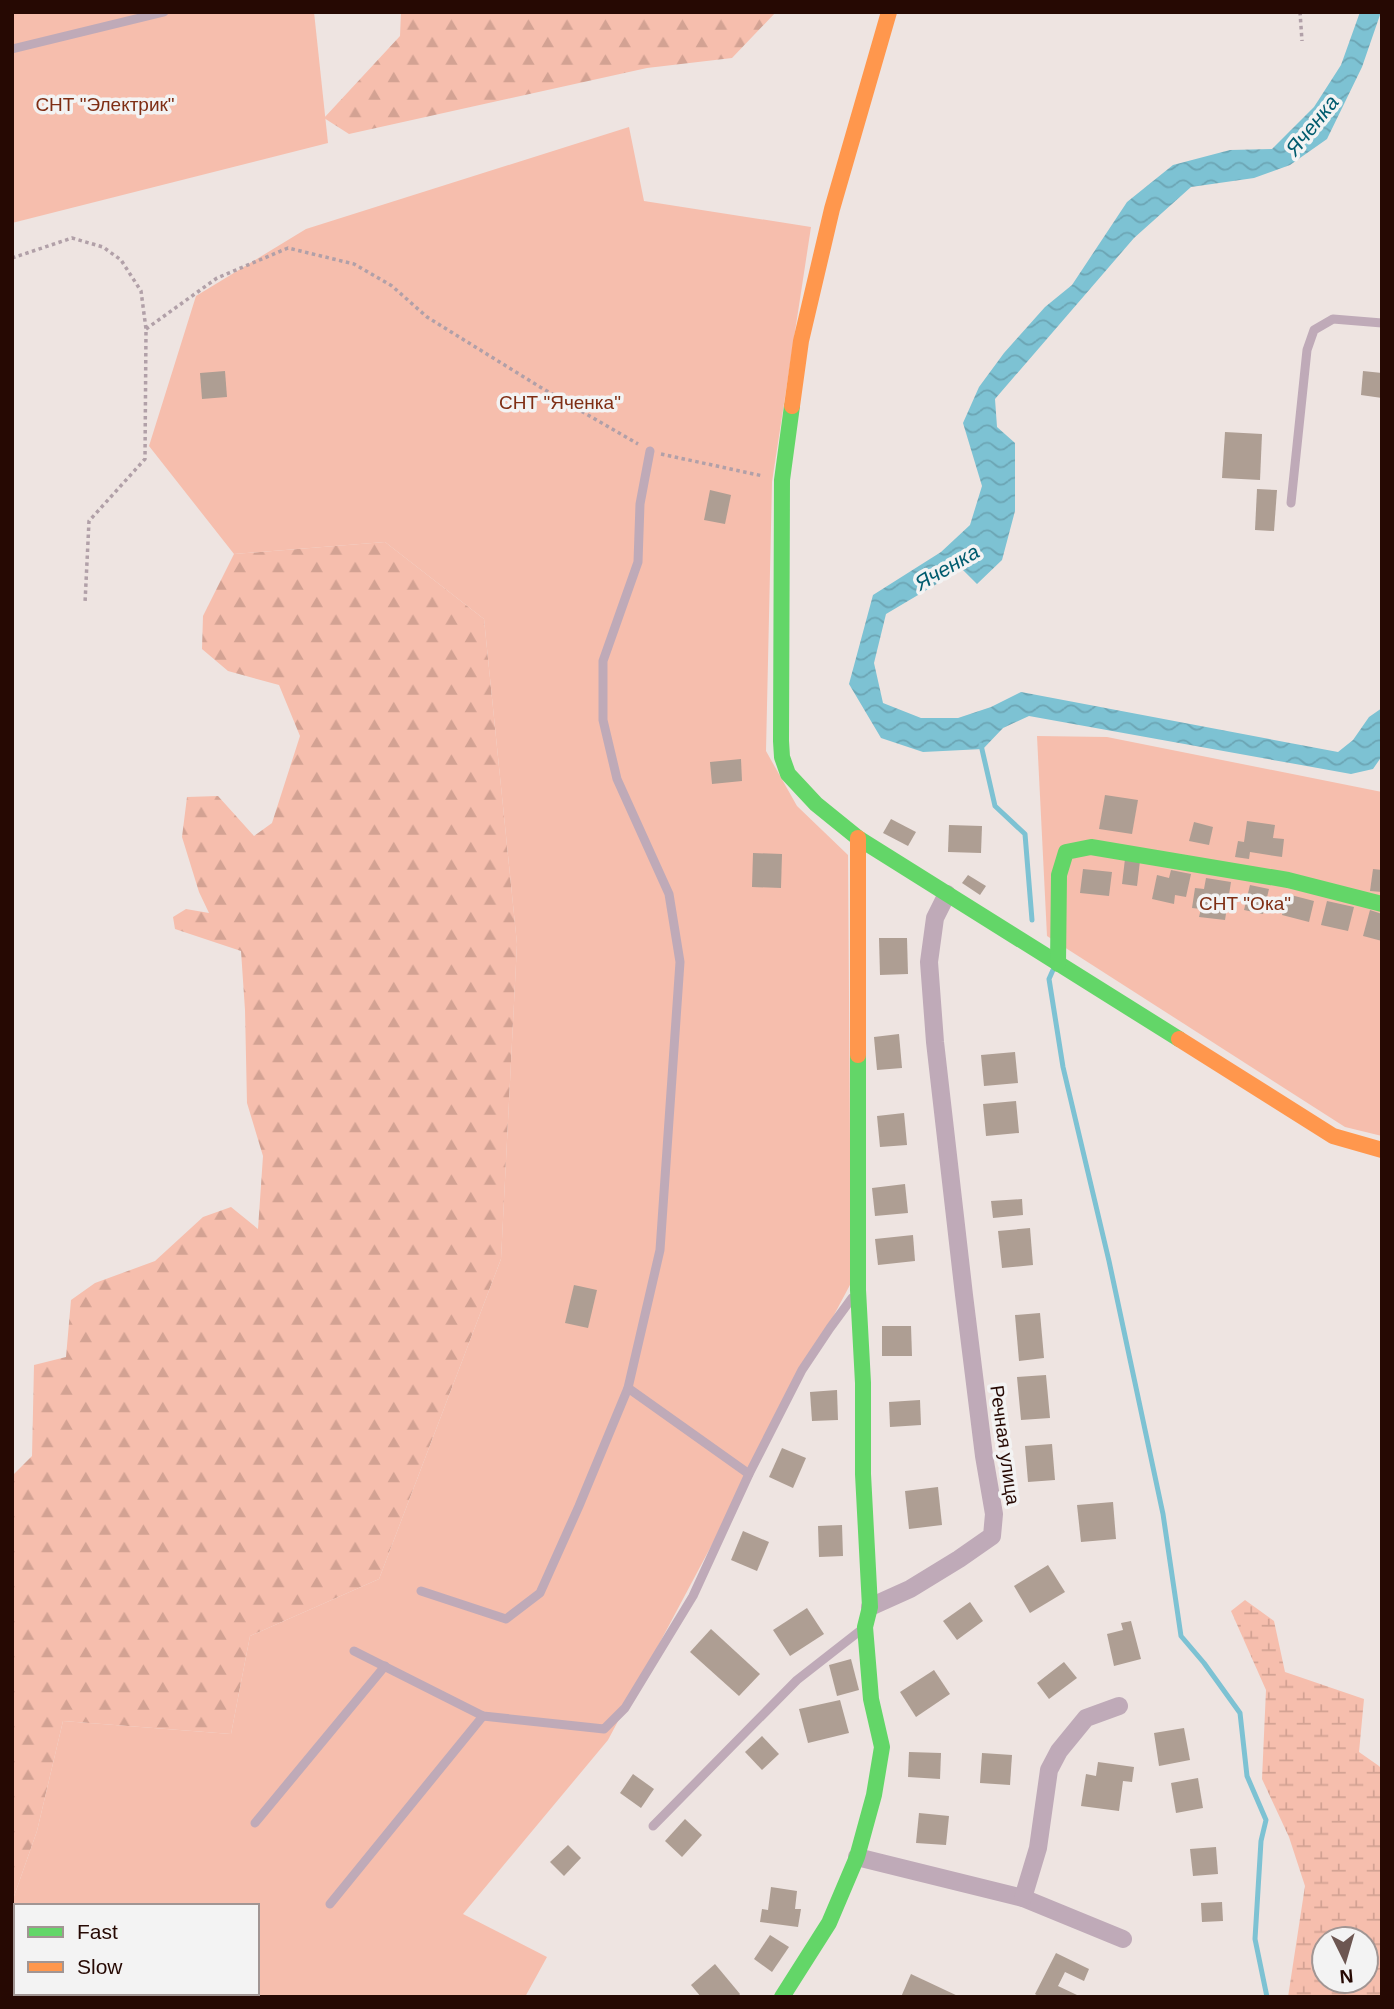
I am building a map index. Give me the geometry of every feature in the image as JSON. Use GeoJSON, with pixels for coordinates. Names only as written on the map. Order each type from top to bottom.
{"type":"FeatureCollection","features":[{"type":"Feature","properties":{"kind":"street"},"geometry":{"type":"LineString","coordinates":[[889,12],[832,209],[804,328],[782,480],[782,757],[788,774],[816,804],[858,838],[1333,1136],[1382,1150]]}},
{"type":"Feature","properties":{"kind":"street"},"geometry":{"type":"LineString","coordinates":[[782,1997],[829,1923],[857,1857],[874,1795],[881,1747],[871,1699],[865,1627],[870,1607],[858,1290],[858,838]]}},
{"type":"Feature","properties":{"kind":"street"},"geometry":{"type":"LineString","coordinates":[[1058,964],[1059,874],[1066,852],[1091,847],[1288,880],[1382,904]]}},
{"type":"Feature","properties":{"kind":"street","name":"Речная улица"},"geometry":{"type":"LineString","coordinates":[[870,1607],[910,1589],[992,1536],[994,1514],[984,1456],[934,1042],[929,962],[935,918],[947,894]]}},
{"type":"Feature","properties":{"kind":"street"},"geometry":{"type":"LineString","coordinates":[[1023,1898],[1038,1848],[1049,1770],[1059,1751],[1086,1718],[1119,1706]]}},
{"type":"Feature","properties":{"kind":"street"},"geometry":{"type":"LineString","coordinates":[[857,1857],[1023,1898],[1123,1939]]}},
{"type":"Feature","properties":{"kind":"lane"},"geometry":{"type":"LineString","coordinates":[[12,49],[164,12]]}},
{"type":"Feature","properties":{"kind":"lane"},"geometry":{"type":"LineString","coordinates":[[1291,503],[1307,350],[1314,330],[1333,319],[1382,323]]}},
{"type":"Feature","properties":{"kind":"lane"},"geometry":{"type":"LineString","coordinates":[[421,1591],[506,1619],[540,1593],[628,1388],[660,1250],[680,962],[669,894],[617,779],[603,720],[603,661],[638,562],[640,504],[650,451]]}},
{"type":"Feature","properties":{"kind":"lane"},"geometry":{"type":"LineString","coordinates":[[355,1651],[483,1716],[604,1729],[625,1708],[693,1597],[802,1370],[858,1290]]}},
{"type":"Feature","properties":{"kind":"lane"},"geometry":{"type":"LineString","coordinates":[[628,1388],[750,1474]]}},
{"type":"Feature","properties":{"kind":"lane"},"geometry":{"type":"LineString","coordinates":[[653,1826],[797,1680],[865,1627]]}},
{"type":"Feature","properties":{"kind":"lane"},"geometry":{"type":"LineString","coordinates":[[255,1823],[385,1666]]}},
{"type":"Feature","properties":{"kind":"lane"},"geometry":{"type":"LineString","coordinates":[[330,1904],[483,1716]]}},
{"type":"Feature","properties":{"kind":"path"},"geometry":{"type":"LineString","coordinates":[[1300,12],[1302,41]]}},
{"type":"Feature","properties":{"kind":"path"},"geometry":{"type":"LineString","coordinates":[[12,258],[72,238],[103,247],[121,260],[141,291],[146,329],[145,459],[89,521],[85,603]]}},
{"type":"Feature","properties":{"kind":"path"},"geometry":{"type":"LineString","coordinates":[[146,329],[217,278],[288,247],[354,264],[392,286],[427,317],[650,451],[782,480]]}},
{"type":"Feature","properties":{"kind":"green space","name":"СНТ \"Электрик\""},"geometry":{"type":"Polygon","coordinates":[[[12,12],[314,12],[328,143],[12,223],[12,12]]]}},
{"type":"Feature","properties":{"kind":"green space"},"geometry":{"type":"Polygon","coordinates":[[[401,12],[776,12],[732,58],[647,68],[349,134],[324,118],[400,36],[401,12]]]}},
{"type":"Feature","properties":{"kind":"green space","name":"СНТ \"Яченка\""},"geometry":{"type":"Polygon","coordinates":[[[629,127],[644,201],[811,227],[772,482],[766,751],[797,806],[848,855],[851,1283],[608,1740],[463,1914],[547,1957],[525,1997],[12,1997],[12,1902],[37,1831],[63,1721],[231,1734],[250,1636],[379,1579],[501,1259],[517,944],[484,619],[385,542],[234,554],[149,446],[196,296],[306,229],[629,127]]]}},
{"type":"Feature","properties":{"kind":"green space"},"geometry":{"type":"Polygon","coordinates":[[[385,542],[484,619],[517,944],[501,1259],[379,1579],[250,1636],[231,1734],[63,1721],[37,1831],[12,1902],[12,1476],[32,1456],[34,1365],[66,1357],[71,1300],[95,1283],[155,1261],[203,1217],[231,1207],[258,1229],[263,1156],[247,1103],[241,951],[175,929],[173,917],[186,909],[209,913],[199,892],[182,837],[187,797],[218,796],[254,836],[272,823],[300,736],[279,685],[228,671],[202,649],[203,616],[234,554],[385,542]]]}},
{"type":"Feature","properties":{"kind":"green space","name":"СНТ \"Ока\""},"geometry":{"type":"Polygon","coordinates":[[[1037,736],[1107,737],[1382,792],[1382,1136],[1345,1127],[1047,936],[1037,736]]]}},
{"type":"Feature","properties":{"kind":"green space"},"geometry":{"type":"Polygon","coordinates":[[[1245,1600],[1274,1621],[1285,1672],[1364,1699],[1359,1752],[1382,1770],[1382,1997],[1288,1997],[1305,1886],[1289,1837],[1262,1779],[1266,1690],[1231,1611],[1245,1600]]]}},
{"type":"Feature","properties":{"kind":"water","name":"Яченка"},"geometry":{"type":"Polygon","coordinates":[[[1360,12],[1381,12],[1362,67],[1327,139],[1290,165],[1254,178],[1191,187],[1134,238],[995,399],[997,427],[1015,443],[1015,511],[1002,560],[977,584],[962,569],[886,614],[874,663],[883,703],[921,718],[958,718],[991,707],[1021,692],[1338,752],[1353,740],[1369,717],[1382,708],[1382,756],[1373,769],[1351,774],[1029,716],[1003,728],[983,749],[923,752],[881,738],[849,684],[873,595],[941,552],[970,525],[982,486],[963,423],[979,387],[1004,353],[1045,307],[1072,285],[1127,202],[1173,165],[1230,150],[1272,149],[1314,107],[1341,65],[1360,12]]]}},
{"type":"Feature","properties":{"kind":"building"},"geometry":{"type":"Polygon","coordinates":[[[225,371],[227,397],[202,399],[200,373],[225,371]]]}},
{"type":"Feature","properties":{"kind":"building"},"geometry":{"type":"Polygon","coordinates":[[[1363,371],[1382,373],[1382,398],[1361,395],[1363,371]]]}},
{"type":"Feature","properties":{"kind":"building"},"geometry":{"type":"Polygon","coordinates":[[[1225,432],[1262,434],[1260,480],[1222,478],[1225,432]]]}},
{"type":"Feature","properties":{"kind":"building"},"geometry":{"type":"Polygon","coordinates":[[[1257,489],[1277,490],[1274,531],[1255,530],[1257,489]]]}},
{"type":"Feature","properties":{"kind":"building"},"geometry":{"type":"Polygon","coordinates":[[[710,490],[731,495],[725,524],[704,520],[710,490]]]}},
{"type":"Feature","properties":{"kind":"building"},"geometry":{"type":"Polygon","coordinates":[[[741,759],[742,781],[712,784],[710,762],[741,759]]]}},
{"type":"Feature","properties":{"kind":"building"},"geometry":{"type":"Polygon","coordinates":[[[1105,795],[1138,800],[1132,834],[1099,829],[1105,795]]]}},
{"type":"Feature","properties":{"kind":"building"},"geometry":{"type":"Polygon","coordinates":[[[891,819],[916,832],[908,846],[883,833],[891,819]]]}},
{"type":"Feature","properties":{"kind":"building"},"geometry":{"type":"Polygon","coordinates":[[[1247,821],[1275,825],[1273,838],[1284,839],[1282,857],[1250,852],[1249,859],[1235,857],[1238,841],[1244,842],[1247,821]]]}},
{"type":"Feature","properties":{"kind":"building"},"geometry":{"type":"Polygon","coordinates":[[[1194,822],[1213,827],[1209,845],[1189,841],[1194,822]]]}},
{"type":"Feature","properties":{"kind":"building"},"geometry":{"type":"Polygon","coordinates":[[[949,825],[982,826],[981,853],[948,852],[949,825]]]}},
{"type":"Feature","properties":{"kind":"building"},"geometry":{"type":"Polygon","coordinates":[[[753,853],[782,854],[781,888],[752,887],[753,853]]]}},
{"type":"Feature","properties":{"kind":"building"},"geometry":{"type":"Polygon","coordinates":[[[1125,859],[1140,861],[1137,886],[1122,884],[1125,859]]]}},
{"type":"Feature","properties":{"kind":"building"},"geometry":{"type":"Polygon","coordinates":[[[1083,869],[1112,872],[1109,896],[1080,893],[1083,869]]]}},
{"type":"Feature","properties":{"kind":"building"},"geometry":{"type":"Polygon","coordinates":[[[1373,869],[1382,870],[1382,892],[1370,891],[1373,869]]]}},
{"type":"Feature","properties":{"kind":"building"},"geometry":{"type":"Polygon","coordinates":[[[1171,870],[1191,874],[1186,897],[1175,895],[1174,904],[1152,899],[1157,875],[1169,878],[1171,870]]]}},
{"type":"Feature","properties":{"kind":"building"},"geometry":{"type":"Polygon","coordinates":[[[968,875],[986,886],[980,895],[962,883],[968,875]]]}},
{"type":"Feature","properties":{"kind":"building"},"geometry":{"type":"Polygon","coordinates":[[[1206,878],[1231,882],[1225,920],[1199,917],[1201,909],[1192,908],[1195,888],[1204,889],[1206,878]]]}},
{"type":"Feature","properties":{"kind":"building"},"geometry":{"type":"Polygon","coordinates":[[[1250,885],[1269,889],[1263,914],[1244,910],[1250,885]]]}},
{"type":"Feature","properties":{"kind":"building"},"geometry":{"type":"Polygon","coordinates":[[[1287,894],[1314,901],[1309,922],[1282,915],[1287,894]]]}},
{"type":"Feature","properties":{"kind":"building"},"geometry":{"type":"Polygon","coordinates":[[[1327,901],[1354,907],[1348,931],[1321,925],[1327,901]]]}},
{"type":"Feature","properties":{"kind":"building"},"geometry":{"type":"Polygon","coordinates":[[[1370,910],[1382,914],[1382,941],[1363,936],[1370,910]]]}},
{"type":"Feature","properties":{"kind":"building"},"geometry":{"type":"Polygon","coordinates":[[[879,938],[907,938],[908,974],[880,975],[879,938]]]}},
{"type":"Feature","properties":{"kind":"building"},"geometry":{"type":"Polygon","coordinates":[[[899,1034],[902,1068],[877,1070],[874,1037],[899,1034]]]}},
{"type":"Feature","properties":{"kind":"building"},"geometry":{"type":"Polygon","coordinates":[[[1015,1052],[1018,1083],[984,1086],[981,1055],[1015,1052]]]}},
{"type":"Feature","properties":{"kind":"building"},"geometry":{"type":"Polygon","coordinates":[[[1016,1101],[1019,1133],[986,1136],[983,1104],[1016,1101]]]}},
{"type":"Feature","properties":{"kind":"building"},"geometry":{"type":"Polygon","coordinates":[[[904,1113],[907,1145],[880,1147],[877,1116],[904,1113]]]}},
{"type":"Feature","properties":{"kind":"building"},"geometry":{"type":"Polygon","coordinates":[[[905,1184],[908,1213],[875,1216],[872,1188],[905,1184]]]}},
{"type":"Feature","properties":{"kind":"building"},"geometry":{"type":"Polygon","coordinates":[[[1022,1199],[1023,1215],[993,1218],[991,1201],[1022,1199]]]}},
{"type":"Feature","properties":{"kind":"building"},"geometry":{"type":"Polygon","coordinates":[[[1030,1228],[1033,1265],[1002,1268],[998,1231],[1030,1228]]]}},
{"type":"Feature","properties":{"kind":"building"},"geometry":{"type":"Polygon","coordinates":[[[913,1235],[915,1261],[878,1265],[875,1239],[913,1235]]]}},
{"type":"Feature","properties":{"kind":"building"},"geometry":{"type":"Polygon","coordinates":[[[574,1285],[597,1290],[588,1328],[565,1323],[574,1285]]]}},
{"type":"Feature","properties":{"kind":"building"},"geometry":{"type":"Polygon","coordinates":[[[1040,1313],[1044,1358],[1019,1361],[1015,1315],[1040,1313]]]}},
{"type":"Feature","properties":{"kind":"building"},"geometry":{"type":"Polygon","coordinates":[[[882,1326],[911,1326],[912,1356],[882,1356],[882,1326]]]}},
{"type":"Feature","properties":{"kind":"building"},"geometry":{"type":"Polygon","coordinates":[[[1046,1375],[1050,1418],[1021,1420],[1017,1377],[1046,1375]]]}},
{"type":"Feature","properties":{"kind":"building"},"geometry":{"type":"Polygon","coordinates":[[[837,1390],[838,1420],[812,1421],[810,1392],[837,1390]]]}},
{"type":"Feature","properties":{"kind":"building"},"geometry":{"type":"Polygon","coordinates":[[[920,1400],[921,1425],[890,1427],[889,1402],[920,1400]]]}},
{"type":"Feature","properties":{"kind":"building"},"geometry":{"type":"Polygon","coordinates":[[[1052,1444],[1055,1480],[1028,1482],[1025,1446],[1052,1444]]]}},
{"type":"Feature","properties":{"kind":"building"},"geometry":{"type":"Polygon","coordinates":[[[782,1448],[806,1458],[793,1488],[769,1477],[782,1448]]]}},
{"type":"Feature","properties":{"kind":"building"},"geometry":{"type":"Polygon","coordinates":[[[938,1487],[942,1525],[909,1529],[905,1491],[938,1487]]]}},
{"type":"Feature","properties":{"kind":"building"},"geometry":{"type":"Polygon","coordinates":[[[1113,1502],[1116,1539],[1081,1542],[1077,1505],[1113,1502]]]}},
{"type":"Feature","properties":{"kind":"building"},"geometry":{"type":"Polygon","coordinates":[[[842,1525],[843,1556],[819,1557],[818,1526],[842,1525]]]}},
{"type":"Feature","properties":{"kind":"building"},"geometry":{"type":"Polygon","coordinates":[[[743,1531],[769,1542],[757,1571],[731,1560],[743,1531]]]}},
{"type":"Feature","properties":{"kind":"building"},"geometry":{"type":"Polygon","coordinates":[[[1048,1565],[1065,1592],[1030,1613],[1014,1586],[1048,1565]]]}},
{"type":"Feature","properties":{"kind":"building"},"geometry":{"type":"Polygon","coordinates":[[[970,1602],[983,1621],[957,1640],[943,1621],[970,1602]]]}},
{"type":"Feature","properties":{"kind":"building"},"geometry":{"type":"Polygon","coordinates":[[[807,1608],[824,1634],[790,1656],[773,1630],[807,1608]]]}},
{"type":"Feature","properties":{"kind":"building"},"geometry":{"type":"Polygon","coordinates":[[[1131,1621],[1141,1659],[1114,1666],[1107,1634],[1123,1630],[1121,1623],[1131,1621]]]}},
{"type":"Feature","properties":{"kind":"building"},"geometry":{"type":"Polygon","coordinates":[[[711,1629],[760,1674],[739,1696],[690,1652],[711,1629]]]}},
{"type":"Feature","properties":{"kind":"building"},"geometry":{"type":"Polygon","coordinates":[[[851,1659],[859,1690],[837,1696],[829,1665],[851,1659]]]}},
{"type":"Feature","properties":{"kind":"building"},"geometry":{"type":"Polygon","coordinates":[[[1064,1662],[1077,1678],[1049,1699],[1037,1683],[1064,1662]]]}},
{"type":"Feature","properties":{"kind":"building"},"geometry":{"type":"Polygon","coordinates":[[[934,1670],[950,1694],[916,1717],[900,1692],[934,1670]]]}},
{"type":"Feature","properties":{"kind":"building"},"geometry":{"type":"Polygon","coordinates":[[[840,1700],[849,1733],[808,1743],[799,1709],[840,1700]]]}},
{"type":"Feature","properties":{"kind":"building"},"geometry":{"type":"Polygon","coordinates":[[[1184,1728],[1190,1760],[1159,1766],[1154,1733],[1184,1728]]]}},
{"type":"Feature","properties":{"kind":"building"},"geometry":{"type":"Polygon","coordinates":[[[762,1736],[779,1754],[762,1770],[745,1752],[762,1736]]]}},
{"type":"Feature","properties":{"kind":"building"},"geometry":{"type":"Polygon","coordinates":[[[909,1752],[941,1753],[940,1779],[908,1777],[909,1752]]]}},
{"type":"Feature","properties":{"kind":"building"},"geometry":{"type":"Polygon","coordinates":[[[982,1753],[1012,1755],[1010,1785],[980,1783],[982,1753]]]}},
{"type":"Feature","properties":{"kind":"building"},"geometry":{"type":"Polygon","coordinates":[[[1098,1762],[1134,1767],[1132,1782],[1123,1781],[1119,1811],[1081,1806],[1086,1774],[1096,1776],[1098,1762]]]}},
{"type":"Feature","properties":{"kind":"building"},"geometry":{"type":"Polygon","coordinates":[[[633,1774],[654,1789],[641,1808],[620,1793],[633,1774]]]}},
{"type":"Feature","properties":{"kind":"building"},"geometry":{"type":"Polygon","coordinates":[[[1198,1778],[1203,1808],[1176,1813],[1171,1783],[1198,1778]]]}},
{"type":"Feature","properties":{"kind":"building"},"geometry":{"type":"Polygon","coordinates":[[[919,1813],[949,1816],[946,1845],[916,1843],[919,1813]]]}},
{"type":"Feature","properties":{"kind":"building"},"geometry":{"type":"Polygon","coordinates":[[[685,1819],[702,1835],[682,1857],[665,1841],[685,1819]]]}},
{"type":"Feature","properties":{"kind":"building"},"geometry":{"type":"Polygon","coordinates":[[[568,1845],[581,1858],[564,1876],[550,1862],[568,1845]]]}},
{"type":"Feature","properties":{"kind":"building"},"geometry":{"type":"Polygon","coordinates":[[[1216,1847],[1218,1874],[1193,1876],[1190,1849],[1216,1847]]]}},
{"type":"Feature","properties":{"kind":"building"},"geometry":{"type":"Polygon","coordinates":[[[771,1887],[797,1891],[795,1909],[801,1909],[798,1927],[760,1922],[762,1909],[768,1910],[771,1887]]]}},
{"type":"Feature","properties":{"kind":"building"},"geometry":{"type":"Polygon","coordinates":[[[1222,1902],[1223,1921],[1202,1922],[1201,1903],[1222,1902]]]}},
{"type":"Feature","properties":{"kind":"building"},"geometry":{"type":"Polygon","coordinates":[[[770,1935],[789,1947],[772,1972],[754,1959],[770,1935]]]}},
{"type":"Feature","properties":{"kind":"building"},"geometry":{"type":"Polygon","coordinates":[[[1056,1953],[1089,1969],[1084,1981],[1065,1972],[1058,1986],[1077,1995],[1076,1997],[1040,1997],[1035,1994],[1056,1953]]]}},
{"type":"Feature","properties":{"kind":"building"},"geometry":{"type":"Polygon","coordinates":[[[715,1964],[740,1994],[738,1997],[701,1997],[691,1985],[715,1964]]]}},
{"type":"Feature","properties":{"kind":"building"},"geometry":{"type":"Polygon","coordinates":[[[911,1974],[960,1997],[901,1997],[911,1974]]]}},
{"type":"Feature","properties":{"kind":"waterway"},"geometry":{"type":"LineString","coordinates":[[981,745],[995,806],[1025,834],[1032,920]]}},
{"type":"Feature","properties":{"kind":"waterway"},"geometry":{"type":"LineString","coordinates":[[1053,970],[1049,979],[1063,1067],[1109,1261],[1163,1514],[1181,1636],[1240,1713],[1247,1776],[1266,1820],[1261,1841],[1255,1939],[1267,1997]]}},
{"type":"Feature","properties":{"kind":"traffic: fast"},"geometry":{"type":"LineString","coordinates":[[792,406],[782,480],[781,741],[782,757],[788,774],[816,804],[858,838],[1179,1039]]}},
{"type":"Feature","properties":{"kind":"traffic: fast"},"geometry":{"type":"LineString","coordinates":[[1058,964],[1059,875],[1066,852],[1091,847],[1288,880],[1382,904]]}},
{"type":"Feature","properties":{"kind":"traffic: fast"},"geometry":{"type":"LineString","coordinates":[[782,1997],[829,1923],[857,1857],[874,1795],[882,1747],[871,1699],[865,1627],[870,1607],[858,1290],[858,1055]]}},
{"type":"Feature","properties":{"kind":"traffic: slow"},"geometry":{"type":"LineString","coordinates":[[792,406],[801,341],[832,209],[889,12]]}},
{"type":"Feature","properties":{"kind":"traffic: slow"},"geometry":{"type":"LineString","coordinates":[[858,838],[858,1055]]}},
{"type":"Feature","properties":{"kind":"traffic: slow"},"geometry":{"type":"LineString","coordinates":[[1179,1039],[1333,1136],[1382,1150]]}}]}
